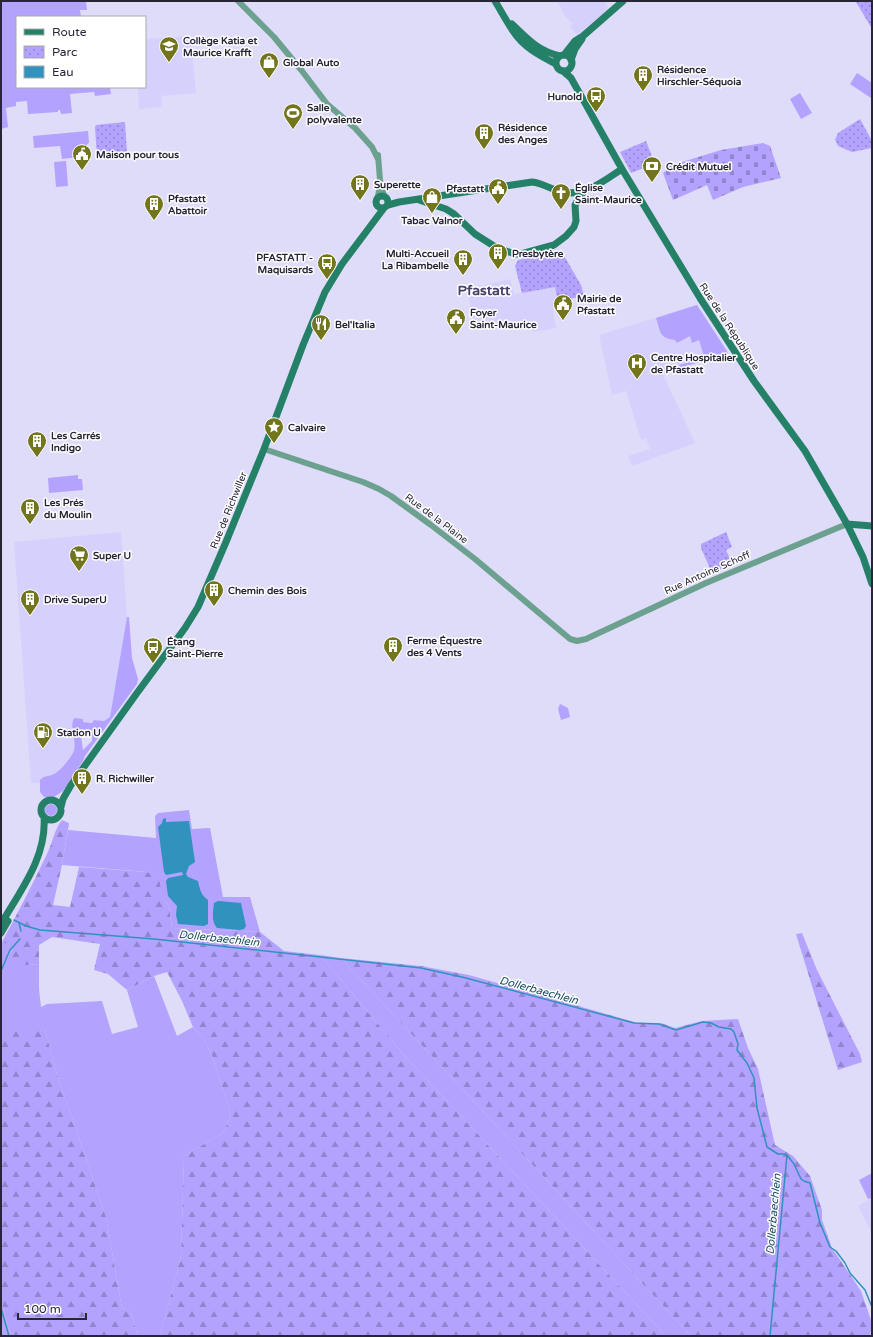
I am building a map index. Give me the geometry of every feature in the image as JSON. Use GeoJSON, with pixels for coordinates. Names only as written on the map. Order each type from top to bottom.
{"type":"FeatureCollection","features":[{"type":"Feature","properties":{"kind":"main road"},"geometry":{"type":"LineString","coordinates":[[495,1],[514,33],[527,47],[556,64],[558,69],[568,71],[571,64],[568,56],[550,54],[536,47],[506,18]]}},
{"type":"Feature","properties":{"kind":"main road","name":"Rue de la République"},"geometry":{"type":"LineString","coordinates":[[562,56],[575,41],[583,36],[623,1]]}},
{"type":"Feature","properties":{"kind":"main road","name":"Rue de la République"},"geometry":{"type":"LineString","coordinates":[[571,78],[571,64],[575,49],[583,36]]}},
{"type":"Feature","properties":{"kind":"main road"},"geometry":{"type":"LineString","coordinates":[[556,64],[557,59],[562,56]]}},
{"type":"Feature","properties":{"kind":"main road","name":"Rue de la République"},"geometry":{"type":"LineString","coordinates":[[563,71],[571,78],[622,169],[721,331],[754,381],[805,451],[847,524],[872,584]]}},
{"type":"Feature","properties":{"kind":"main road"},"geometry":{"type":"LineString","coordinates":[[383,202],[419,200],[532,182],[569,193],[584,190],[609,179],[622,169]]}},
{"type":"Feature","properties":{"kind":"main road"},"geometry":{"type":"LineString","coordinates":[[609,179],[627,177]]}},
{"type":"Feature","properties":{"kind":"main road"},"geometry":{"type":"LineString","coordinates":[[419,200],[446,209],[454,214],[475,234],[497,248],[515,254],[521,254],[554,245],[566,236],[574,227],[576,221],[575,205],[584,190]]}},
{"type":"Feature","properties":{"kind":"main road","name":"Rue de Richwiller"},"geometry":{"type":"LineString","coordinates":[[61,807],[63,799],[71,785],[185,628],[198,607],[264,449],[303,345],[325,292],[342,264],[371,224],[383,202]]}},
{"type":"Feature","properties":{"kind":"main road"},"geometry":{"type":"LineString","coordinates":[[847,524],[872,526]]}},
{"type":"Feature","properties":{"kind":"main road","name":"Rue de Richwiller"},"geometry":{"type":"LineString","coordinates":[[54,800],[71,785]]}},
{"type":"Feature","properties":{"kind":"main road"},"geometry":{"type":"LineString","coordinates":[[1,924],[17,898],[38,856],[44,837],[54,819],[60,814],[61,807],[54,800],[47,801],[43,804],[41,812],[44,817],[44,837]]}},
{"type":"Feature","properties":{"kind":"main road"},"geometry":{"type":"LineString","coordinates":[[44,817],[49,820],[54,819]]}},
{"type":"Feature","properties":{"kind":"main road"},"geometry":{"type":"LineString","coordinates":[[1,933],[16,906],[17,898]]}},
{"type":"Feature","properties":{"kind":"street"},"geometry":{"type":"LineString","coordinates":[[238,1],[274,37],[313,85],[320,91],[328,103],[372,145],[378,159],[383,202]]}},
{"type":"Feature","properties":{"kind":"street","name":"Rue de la Plaine"},"geometry":{"type":"LineString","coordinates":[[264,449],[363,482],[391,496],[413,511],[474,559],[570,639],[577,641]]}},
{"type":"Feature","properties":{"kind":"street","name":"Rue Antoine Schoff"},"geometry":{"type":"LineString","coordinates":[[577,641],[586,639],[706,583],[847,524]]}},
{"type":"Feature","properties":{"kind":"shaded area"},"geometry":{"type":"Polygon","coordinates":[[[557,1],[605,1],[609,9],[577,35],[570,26],[573,24],[565,16],[557,1]]]}},
{"type":"Feature","properties":{"kind":"shaded area","name":"Collège Katia et Maurice Krafft"},"geometry":{"type":"Polygon","coordinates":[[[191,36],[196,93],[161,96],[162,107],[139,109],[138,88],[146,88],[146,39],[191,36]]]}},
{"type":"Feature","properties":{"kind":"shaded area"},"geometry":{"type":"Polygon","coordinates":[[[510,279],[514,294],[555,287],[557,297],[554,302],[553,310],[556,328],[534,332],[532,331],[532,328],[518,330],[478,324],[478,321],[474,322],[467,289],[510,279]]]}},
{"type":"Feature","properties":{"kind":"shaded area","name":"Centre Hospitalier de Pfastatt"},"geometry":{"type":"Polygon","coordinates":[[[697,305],[729,353],[663,374],[695,443],[632,466],[628,456],[650,449],[646,438],[641,440],[626,391],[612,395],[599,335],[697,305]]]}},
{"type":"Feature","properties":{"kind":"shaded area"},"geometry":{"type":"Polygon","coordinates":[[[121,532],[127,617],[110,717],[104,721],[94,720],[93,723],[83,722],[72,729],[75,745],[72,757],[55,774],[43,777],[39,783],[31,783],[14,542],[121,532]]]}},
{"type":"Feature","properties":{"kind":"shaded area"},"geometry":{"type":"Polygon","coordinates":[[[872,1198],[872,1233],[858,1206],[872,1198]]]}},
{"type":"Feature","properties":{"kind":"green space"},"geometry":{"type":"Polygon","coordinates":[[[1,1],[86,1],[87,10],[80,10],[81,16],[16,16],[16,88],[110,88],[111,94],[95,96],[94,92],[70,94],[72,113],[61,114],[60,110],[58,110],[58,112],[28,114],[27,101],[16,102],[16,106],[6,108],[8,127],[1,129],[1,1]]]}},
{"type":"Feature","properties":{"kind":"green space"},"geometry":{"type":"Polygon","coordinates":[[[872,1],[872,29],[856,2],[872,1]]]}},
{"type":"Feature","properties":{"kind":"green space"},"geometry":{"type":"Polygon","coordinates":[[[857,73],[872,83],[871,98],[850,84],[857,73]]]}},
{"type":"Feature","properties":{"kind":"green space"},"geometry":{"type":"Polygon","coordinates":[[[800,93],[812,113],[801,119],[790,99],[800,93]]]}},
{"type":"Feature","properties":{"kind":"green space"},"geometry":{"type":"Polygon","coordinates":[[[860,119],[872,141],[872,148],[852,152],[838,146],[835,140],[838,133],[860,119]]]}},
{"type":"Feature","properties":{"kind":"green space"},"geometry":{"type":"Polygon","coordinates":[[[125,122],[127,154],[97,157],[96,125],[125,122]]]}},
{"type":"Feature","properties":{"kind":"green space"},"geometry":{"type":"Polygon","coordinates":[[[88,131],[88,156],[62,159],[60,146],[34,148],[33,136],[88,131]]]}},
{"type":"Feature","properties":{"kind":"green space"},"geometry":{"type":"Polygon","coordinates":[[[646,141],[655,164],[631,173],[620,152],[646,141]]]}},
{"type":"Feature","properties":{"kind":"green space"},"geometry":{"type":"Polygon","coordinates":[[[763,143],[770,146],[781,178],[743,187],[713,200],[707,185],[673,200],[663,173],[667,170],[666,167],[721,150],[763,143]]]}},
{"type":"Feature","properties":{"kind":"green space"},"geometry":{"type":"Polygon","coordinates":[[[66,161],[68,186],[56,187],[54,162],[66,161]]]}},
{"type":"Feature","properties":{"kind":"green space"},"geometry":{"type":"Polygon","coordinates":[[[558,250],[563,254],[581,285],[584,296],[554,302],[557,297],[555,287],[522,293],[515,266],[518,260],[558,250]]]}},
{"type":"Feature","properties":{"kind":"green space"},"geometry":{"type":"Polygon","coordinates":[[[697,305],[728,353],[680,368],[679,365],[694,361],[694,359],[704,356],[699,340],[692,343],[690,336],[677,343],[675,340],[666,338],[661,334],[656,318],[697,305]]]}},
{"type":"Feature","properties":{"kind":"green space"},"geometry":{"type":"Polygon","coordinates":[[[78,475],[78,479],[82,479],[83,490],[49,493],[48,478],[78,475]]]}},
{"type":"Feature","properties":{"kind":"green space"},"geometry":{"type":"Polygon","coordinates":[[[726,532],[732,547],[726,550],[733,565],[712,573],[701,548],[701,544],[726,532]]]}},
{"type":"Feature","properties":{"kind":"green space"},"geometry":{"type":"Polygon","coordinates":[[[127,617],[129,617],[132,658],[138,679],[137,684],[85,756],[63,791],[54,797],[44,797],[40,792],[40,780],[43,777],[57,772],[73,753],[75,746],[72,726],[74,718],[83,719],[83,722],[92,723],[94,720],[104,721],[110,717],[127,617]],[[92,730],[81,736],[83,750],[92,741],[92,730]]]}},
{"type":"Feature","properties":{"kind":"green space"},"geometry":{"type":"Polygon","coordinates":[[[560,704],[568,708],[570,717],[561,720],[558,709],[560,704]]]}},
{"type":"Feature","properties":{"kind":"green space"},"geometry":{"type":"Polygon","coordinates":[[[49,804],[53,804],[57,810],[53,816],[49,816],[45,812],[45,808],[49,804]]]}},
{"type":"Feature","properties":{"kind":"green space"},"geometry":{"type":"Polygon","coordinates":[[[189,810],[192,829],[210,828],[223,897],[250,897],[260,932],[172,928],[169,906],[162,898],[158,877],[147,872],[62,865],[68,830],[156,838],[155,816],[158,813],[189,810]]]}},
{"type":"Feature","properties":{"kind":"green space"},"geometry":{"type":"Polygon","coordinates":[[[62,820],[69,823],[53,905],[70,907],[79,867],[147,872],[159,877],[162,898],[169,906],[172,928],[260,932],[284,951],[320,955],[404,1055],[666,1336],[160,1336],[181,1256],[184,1156],[223,1133],[231,1115],[213,1058],[203,1037],[193,1027],[167,972],[154,976],[127,990],[108,974],[94,970],[100,944],[52,937],[39,945],[39,964],[10,964],[7,960],[13,946],[2,942],[20,909],[62,820]]]}},
{"type":"Feature","properties":{"kind":"green space"},"geometry":{"type":"Polygon","coordinates":[[[802,933],[817,970],[860,1054],[862,1062],[838,1070],[796,934],[802,933]]]}},
{"type":"Feature","properties":{"kind":"green space"},"geometry":{"type":"Polygon","coordinates":[[[2,942],[13,945],[7,960],[28,965],[39,964],[41,1007],[47,1004],[102,1001],[112,1034],[138,1027],[127,990],[154,976],[177,1036],[193,1027],[203,1037],[213,1058],[231,1115],[223,1133],[184,1156],[181,1256],[160,1336],[138,1336],[131,1313],[122,1308],[106,1217],[56,1071],[45,1029],[1,1029],[2,942]]]}},
{"type":"Feature","properties":{"kind":"green space"},"geometry":{"type":"Polygon","coordinates":[[[320,955],[341,958],[691,1336],[666,1336],[404,1055],[320,955]]]}},
{"type":"Feature","properties":{"kind":"green space"},"geometry":{"type":"Polygon","coordinates":[[[341,958],[421,966],[469,975],[638,1023],[661,1023],[675,1028],[702,1021],[738,1019],[748,1048],[758,1069],[775,1145],[793,1156],[810,1176],[822,1210],[822,1220],[832,1248],[861,1291],[872,1323],[870,1336],[691,1336],[341,958]]]}},
{"type":"Feature","properties":{"kind":"green space"},"geometry":{"type":"Polygon","coordinates":[[[1,1029],[45,1029],[56,1071],[106,1217],[122,1308],[131,1313],[138,1336],[11,1336],[1,1301],[1,1029]]]}},
{"type":"Feature","properties":{"kind":"green space"},"geometry":{"type":"Polygon","coordinates":[[[872,1173],[872,1198],[868,1199],[859,1180],[872,1173]]]}},
{"type":"Feature","properties":{"kind":"green space"},"geometry":{"type":"Polygon","coordinates":[[[1,1301],[11,1336],[1,1336],[1,1301]]]}},
{"type":"Feature","properties":{"kind":"water"},"geometry":{"type":"Polygon","coordinates":[[[166,818],[166,822],[189,821],[195,862],[189,866],[186,874],[188,877],[198,881],[201,892],[208,900],[208,924],[204,926],[178,924],[176,915],[177,906],[168,896],[166,881],[168,878],[183,875],[182,872],[166,875],[164,872],[158,827],[162,823],[163,819],[166,818]]]}},
{"type":"Feature","properties":{"kind":"water"},"geometry":{"type":"Polygon","coordinates":[[[218,901],[241,903],[246,926],[244,929],[217,928],[213,919],[213,913],[214,903],[218,901]]]}},
{"type":"Feature","properties":{"kind":"waterway","name":"Dollerbaechlein"},"geometry":{"type":"LineString","coordinates":[[14,920],[26,926],[40,930],[154,939],[421,968],[462,977],[634,1023],[659,1024],[676,1030],[703,1022],[731,1029],[734,1032],[738,1044],[737,1050],[747,1063],[754,1078],[757,1108],[767,1147],[778,1154],[787,1155]]}},
{"type":"Feature","properties":{"kind":"waterway","name":"Dollerbaechlein"},"geometry":{"type":"LineString","coordinates":[[19,923],[21,931]]}},
{"type":"Feature","properties":{"kind":"waterway"},"geometry":{"type":"LineString","coordinates":[[1,971],[10,950],[20,939]]}},
{"type":"Feature","properties":{"kind":"waterway"},"geometry":{"type":"LineString","coordinates":[[787,1155],[794,1164],[801,1179],[810,1183],[820,1223],[830,1247],[836,1251],[850,1273],[865,1290],[872,1307]]}},
{"type":"Feature","properties":{"kind":"waterway","name":"Dollerbaechlein"},"geometry":{"type":"LineString","coordinates":[[770,1336],[787,1155]]}},
{"type":"Feature","properties":{"kind":"waterway"},"geometry":{"type":"LineString","coordinates":[[1,1308],[9,1336]]}},
{"type":"Feature","properties":{"kind":"place","name":"Collège Katia et Maurice Krafft"},"geometry":{"type":"Point","coordinates":[169,63]}},
{"type":"Feature","properties":{"kind":"place","name":"Global Auto"},"geometry":{"type":"Point","coordinates":[269,79]}},
{"type":"Feature","properties":{"kind":"place","name":"Résidence Hirschler-Séquoia"},"geometry":{"type":"Point","coordinates":[643,92]}},
{"type":"Feature","properties":{"kind":"place","name":"Hunold"},"geometry":{"type":"Point","coordinates":[596,113]}},
{"type":"Feature","properties":{"kind":"place","name":"Salle polyvalente"},"geometry":{"type":"Point","coordinates":[293,130]}},
{"type":"Feature","properties":{"kind":"place","name":"Résidence des Anges"},"geometry":{"type":"Point","coordinates":[484,150]}},
{"type":"Feature","properties":{"kind":"place","name":"Maison pour tous"},"geometry":{"type":"Point","coordinates":[82,171]}},
{"type":"Feature","properties":{"kind":"place","name":"Crédit Mutuel"},"geometry":{"type":"Point","coordinates":[652,183]}},
{"type":"Feature","properties":{"kind":"place","name":"Superette"},"geometry":{"type":"Point","coordinates":[360,201]}},
{"type":"Feature","properties":{"kind":"place","name":"Pfastatt"},"geometry":{"type":"Point","coordinates":[498,205]}},
{"type":"Feature","properties":{"kind":"place","name":"Église Saint-Maurice"},"geometry":{"type":"Point","coordinates":[561,210]}},
{"type":"Feature","properties":{"kind":"place","name":"Tabac Valnor"},"geometry":{"type":"Point","coordinates":[432,214]}},
{"type":"Feature","properties":{"kind":"place","name":"Pfastatt Abattoir"},"geometry":{"type":"Point","coordinates":[154,221]}},
{"type":"Feature","properties":{"kind":"place","name":"Presbytère"},"geometry":{"type":"Point","coordinates":[498,270]}},
{"type":"Feature","properties":{"kind":"place","name":"Multi-Accueil La Ribambelle"},"geometry":{"type":"Point","coordinates":[463,276]}},
{"type":"Feature","properties":{"kind":"place","name":"PFASTATT - Maquisards"},"geometry":{"type":"Point","coordinates":[327,280]}},
{"type":"Feature","properties":{"kind":"place","name":"Mairie de Pfastatt"},"geometry":{"type":"Point","coordinates":[563,321]}},
{"type":"Feature","properties":{"kind":"place","name":"Foyer Saint-Maurice"},"geometry":{"type":"Point","coordinates":[456,335]}},
{"type":"Feature","properties":{"kind":"place","name":"Bel'Italia"},"geometry":{"type":"Point","coordinates":[321,341]}},
{"type":"Feature","properties":{"kind":"place","name":"Centre Hospitalier de Pfastatt"},"geometry":{"type":"Point","coordinates":[637,380]}},
{"type":"Feature","properties":{"kind":"place","name":"Calvaire"},"geometry":{"type":"Point","coordinates":[274,444]}},
{"type":"Feature","properties":{"kind":"place","name":"Les Carrés Indigo"},"geometry":{"type":"Point","coordinates":[37,458]}},
{"type":"Feature","properties":{"kind":"place","name":"Les Prés du Moulin"},"geometry":{"type":"Point","coordinates":[30,525]}},
{"type":"Feature","properties":{"kind":"place","name":"Super U"},"geometry":{"type":"Point","coordinates":[79,572]}},
{"type":"Feature","properties":{"kind":"place","name":"Chemin des Bois"},"geometry":{"type":"Point","coordinates":[214,607]}},
{"type":"Feature","properties":{"kind":"place","name":"Drive SuperU"},"geometry":{"type":"Point","coordinates":[30,616]}},
{"type":"Feature","properties":{"kind":"place","name":"Ferme Équestre des 4 Vents"},"geometry":{"type":"Point","coordinates":[393,663]}},
{"type":"Feature","properties":{"kind":"place","name":"Étang Saint-Pierre"},"geometry":{"type":"Point","coordinates":[153,664]}},
{"type":"Feature","properties":{"kind":"place","name":"Station U"},"geometry":{"type":"Point","coordinates":[43,749]}},
{"type":"Feature","properties":{"kind":"place","name":"R. Richwiller"},"geometry":{"type":"Point","coordinates":[82,795]}},
{"type":"Feature","properties":{"kind":"district","name":"Pfastatt"},"geometry":{"type":"Point","coordinates":[484,290]}}]}
